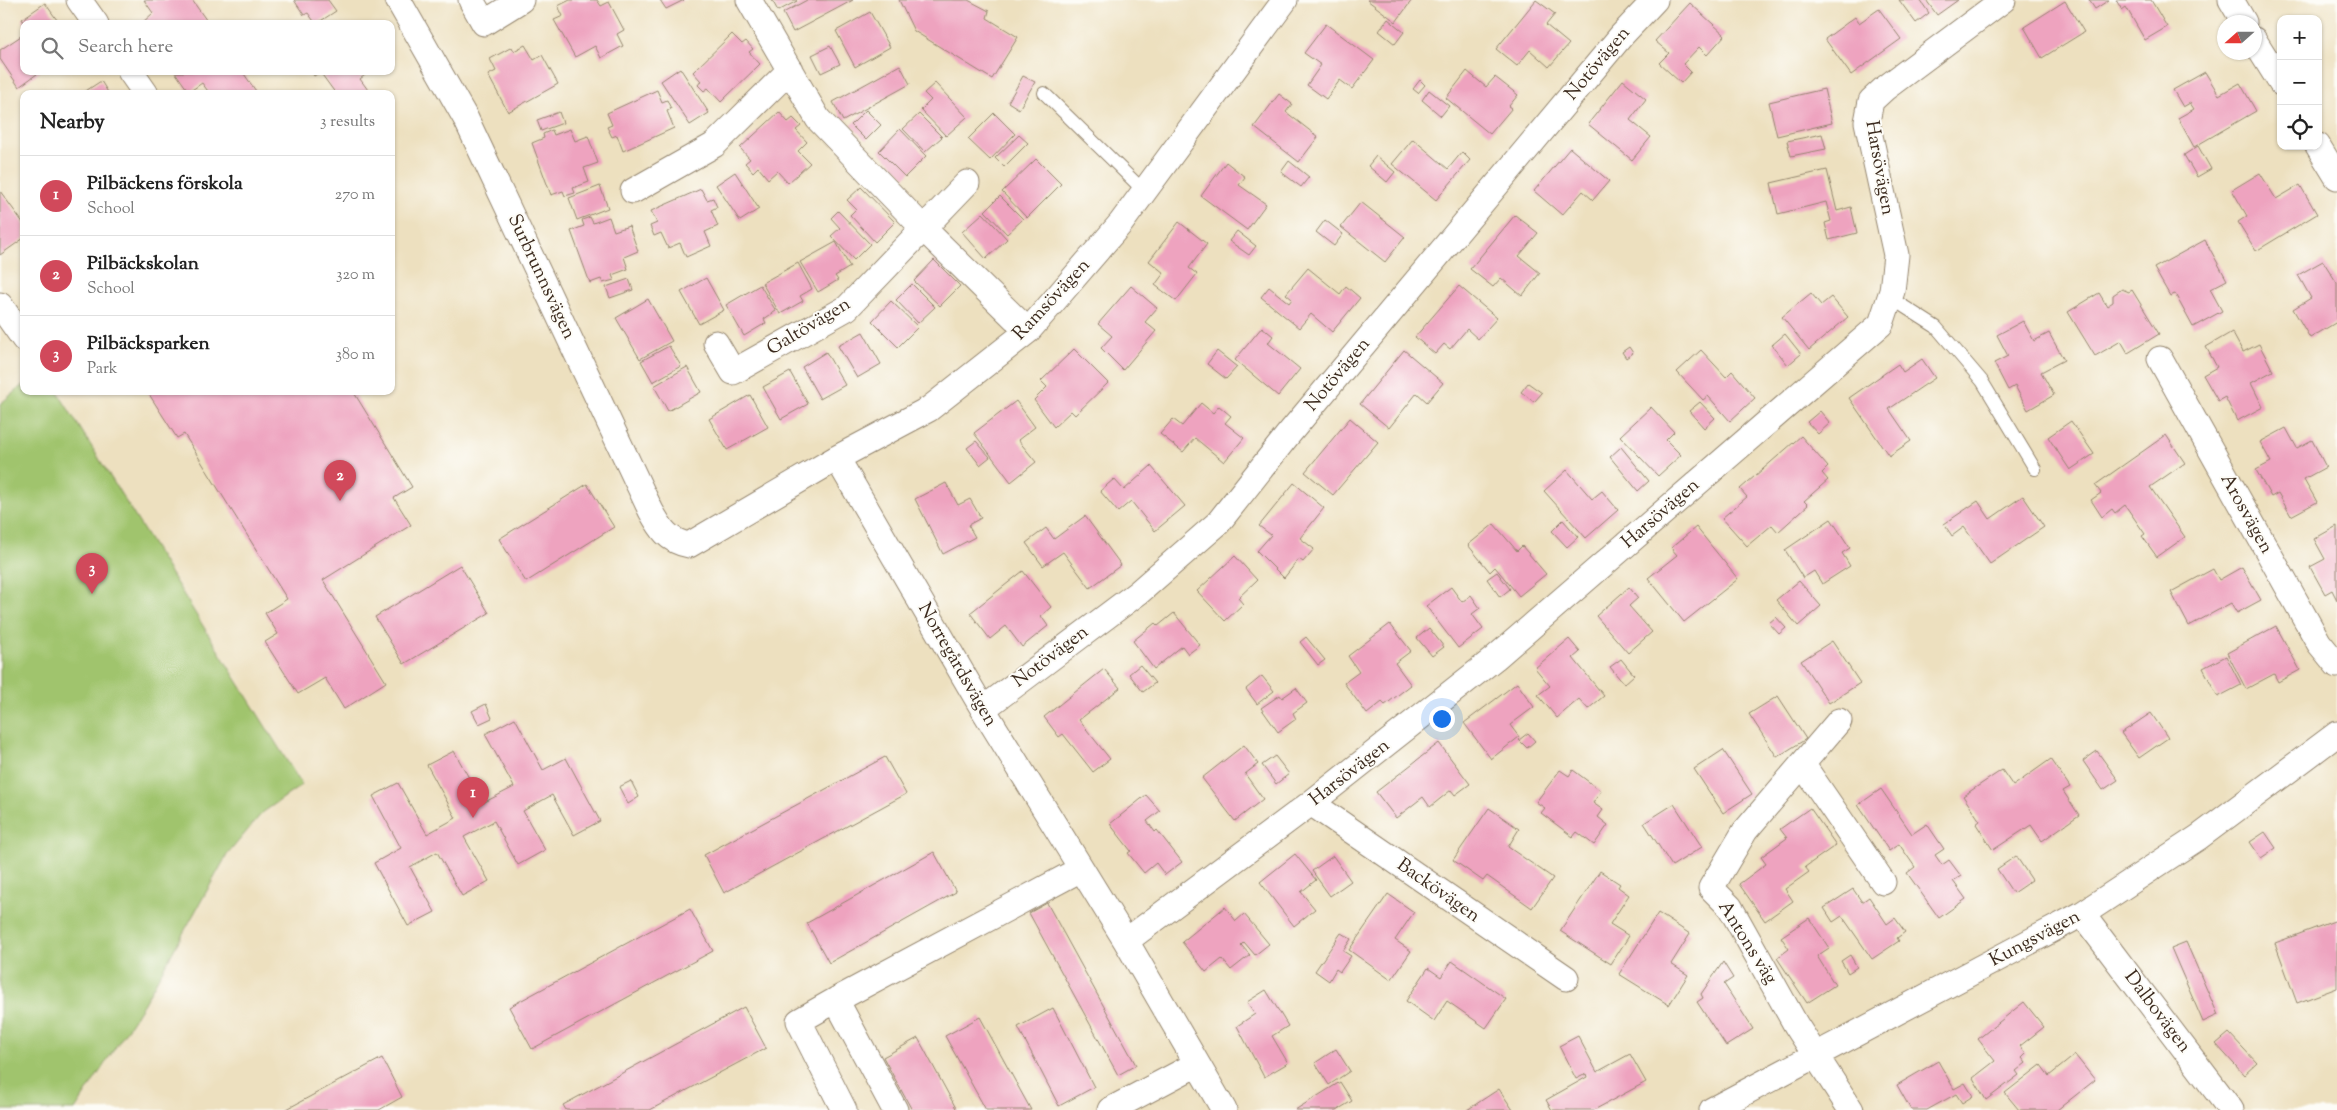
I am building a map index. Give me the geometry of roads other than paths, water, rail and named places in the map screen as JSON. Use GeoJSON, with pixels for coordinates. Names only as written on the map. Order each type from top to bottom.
{"type":"FeatureCollection","features":[{"type":"Feature","properties":{"kind":"street"},"geometry":{"type":"LineString","coordinates":[[79,0],[93,20]]}},
{"type":"Feature","properties":{"kind":"street","name":"Surbrunnsvägen"},"geometry":{"type":"LineString","coordinates":[[398,0],[466,119],[651,512],[663,532],[676,542],[689,545]]}},
{"type":"Feature","properties":{"kind":"street"},"geometry":{"type":"LineString","coordinates":[[471,0],[484,23],[521,0]]}},
{"type":"Feature","properties":{"kind":"street"},"geometry":{"type":"LineString","coordinates":[[749,0],[818,119],[1028,331]]}},
{"type":"Feature","properties":{"kind":"street","name":"Ramsövägen"},"geometry":{"type":"LineString","coordinates":[[689,545],[837,458],[929,409],[1028,331],[1121,223],[1285,0]]}},
{"type":"Feature","properties":{"kind":"street","name":"Notövägen"},"geometry":{"type":"LineString","coordinates":[[982,709],[1139,592],[1218,523],[1286,436],[1622,34],[1655,0]]}},
{"type":"Feature","properties":{"kind":"street","name":"Harsövägen"},"geometry":{"type":"LineString","coordinates":[[1126,941],[1311,803],[1494,658],[1881,324],[1889,298],[1896,255],[1867,122],[1871,101],[1884,89],[2003,0]]}},
{"type":"Feature","properties":{"kind":"street"},"geometry":{"type":"LineString","coordinates":[[2231,0],[2240,15]]}},
{"type":"Feature","properties":{"kind":"street"},"geometry":{"type":"LineString","coordinates":[[2262,53],[2277,77]]}},
{"type":"Feature","properties":{"kind":"street"},"geometry":{"type":"LineString","coordinates":[[633,191],[714,145],[790,70]]}},
{"type":"Feature","properties":{"kind":"street"},"geometry":{"type":"LineString","coordinates":[[133,75],[143,90]]}},
{"type":"Feature","properties":{"kind":"street"},"geometry":{"type":"LineString","coordinates":[[2320,150],[2337,177]]}},
{"type":"Feature","properties":{"kind":"street","name":"Galtövägen"},"geometry":{"type":"LineString","coordinates":[[716,343],[733,372],[847,308],[967,183]]}},
{"type":"Feature","properties":{"kind":"street"},"geometry":{"type":"LineString","coordinates":[[0,306],[20,334]]}},
{"type":"Feature","properties":{"kind":"street","name":"Arosvägen"},"geometry":{"type":"LineString","coordinates":[[2160,359],[2319,643],[2337,665]]}},
{"type":"Feature","properties":{"kind":"street","name":"Norregårdsvägen"},"geometry":{"type":"LineString","coordinates":[[837,458],[982,709],[1126,941],[1224,1110]]}},
{"type":"Feature","properties":{"kind":"street","name":"Antons väg"},"geometry":{"type":"LineString","coordinates":[[1815,1054],[1796,1025],[1730,907],[1711,888],[1745,831],[1839,721]]}},
{"type":"Feature","properties":{"kind":"street","name":"Kungsvägen"},"geometry":{"type":"LineString","coordinates":[[1712,1110],[2082,914],[2198,837],[2337,734]]}},
{"type":"Feature","properties":{"kind":"street"},"geometry":{"type":"LineString","coordinates":[[1803,765],[1883,882]]}},
{"type":"Feature","properties":{"kind":"street","name":"Backövägen"},"geometry":{"type":"LineString","coordinates":[[1311,803],[1566,978]]}},
{"type":"Feature","properties":{"kind":"street"},"geometry":{"type":"LineString","coordinates":[[844,1110],[799,1021],[1081,869]]}},
{"type":"Feature","properties":{"kind":"street","name":"Dalbovägen"},"geometry":{"type":"LineString","coordinates":[[2082,914],[2231,1110]]}},
{"type":"Feature","properties":{"kind":"street"},"geometry":{"type":"LineString","coordinates":[[836,1000],[895,1110]]}},
{"type":"Feature","properties":{"kind":"street"},"geometry":{"type":"LineString","coordinates":[[1815,1054],[1851,1110]]}},
{"type":"Feature","properties":{"kind":"street"},"geometry":{"type":"LineString","coordinates":[[1110,1110],[1198,1064]]}},
{"type":"Feature","properties":{"kind":"lane"},"geometry":{"type":"LineString","coordinates":[[1044,93],[1144,191]]}},
{"type":"Feature","properties":{"kind":"lane"},"geometry":{"type":"LineString","coordinates":[[1889,298],[1936,327],[1982,381],[2035,469]]}},
{"type":"Feature","properties":{"kind":"place","name":"Pilbäckskolan"},"geometry":{"type":"Point","coordinates":[340,501]}},
{"type":"Feature","properties":{"kind":"place","name":"Pilbäcksparken"},"geometry":{"type":"Point","coordinates":[92,594]}},
{"type":"Feature","properties":{"kind":"place","name":"Pilbäckens förskola"},"geometry":{"type":"Point","coordinates":[473,818]}}]}
